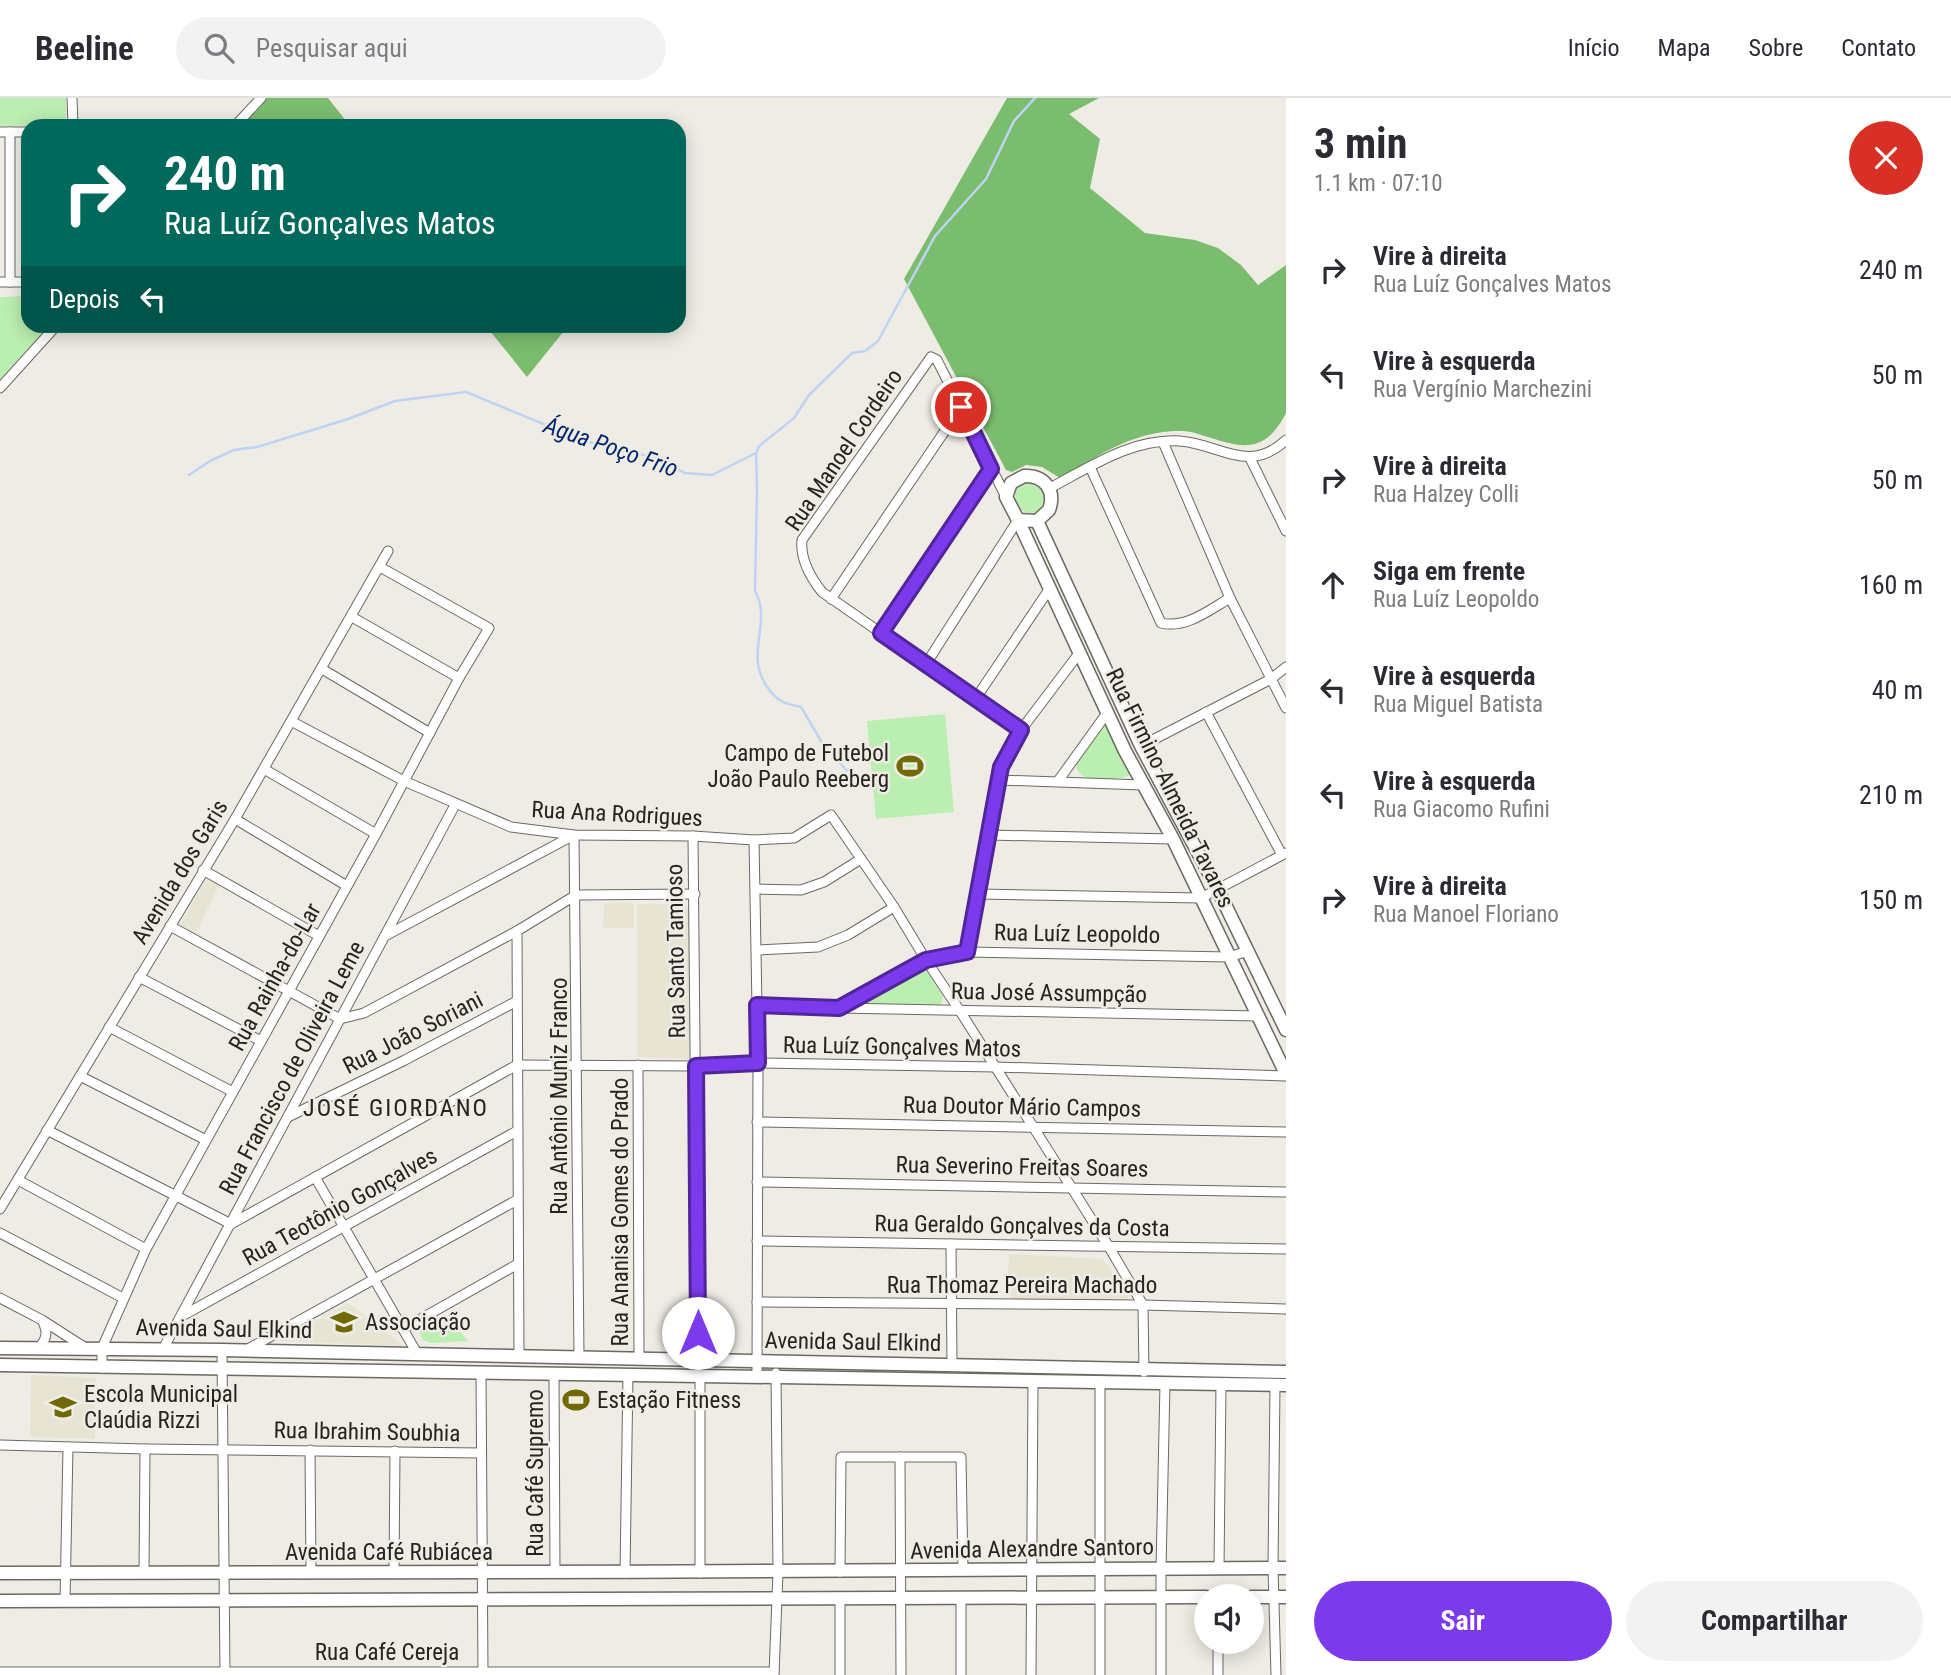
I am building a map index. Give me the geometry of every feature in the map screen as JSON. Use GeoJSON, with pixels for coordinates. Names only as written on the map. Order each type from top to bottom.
{"type":"FeatureCollection","features":[{"type":"Feature","properties":{"kind":"street"},"geometry":{"type":"LineString","coordinates":[[72,98],[73,119]]}},
{"type":"Feature","properties":{"kind":"street"},"geometry":{"type":"LineString","coordinates":[[241,119],[261,98]]}},
{"type":"Feature","properties":{"kind":"street"},"geometry":{"type":"LineString","coordinates":[[5,132],[5,282]]}},
{"type":"Feature","properties":{"kind":"street"},"geometry":{"type":"LineString","coordinates":[[0,388],[50,333]]}},
{"type":"Feature","properties":{"kind":"street","name":"Rua Firmino Almeida Tavares"},"geometry":{"type":"LineString","coordinates":[[929,358],[934,357],[937,360],[1018,520],[1107,713],[1173,839],[1286,1075]]}},
{"type":"Feature","properties":{"kind":"street","name":"Rua Manoel Cordeiro"},"geometry":{"type":"LineString","coordinates":[[831,599],[813,579],[802,554],[802,540],[929,358]]}},
{"type":"Feature","properties":{"kind":"street"},"geometry":{"type":"LineString","coordinates":[[961,407],[831,599],[1021,730]]}},
{"type":"Feature","properties":{"kind":"street"},"geometry":{"type":"LineString","coordinates":[[1050,488],[1133,447],[1163,442],[1192,443],[1250,458],[1275,448],[1286,440]]}},
{"type":"Feature","properties":{"kind":"street"},"geometry":{"type":"LineString","coordinates":[[1163,442],[1230,598],[1286,708]]}},
{"type":"Feature","properties":{"kind":"street"},"geometry":{"type":"LineString","coordinates":[[1250,458],[1286,531]]}},
{"type":"Feature","properties":{"kind":"street"},"geometry":{"type":"LineString","coordinates":[[1090,467],[1161,623],[1171,625],[1187,622],[1230,598]]}},
{"type":"Feature","properties":{"kind":"street"},"geometry":{"type":"LineString","coordinates":[[881,633],[991,469]]}},
{"type":"Feature","properties":{"kind":"street"},"geometry":{"type":"LineString","coordinates":[[926,664],[1018,520],[1037,521],[1049,510],[1052,503],[1050,488],[1039,478],[1024,476],[1012,483],[1006,496]]}},
{"type":"Feature","properties":{"kind":"street","name":"Rua Firmino Almeida Tavares"},"geometry":{"type":"LineString","coordinates":[[1037,521],[1141,746],[1217,888],[1286,1030]]}},
{"type":"Feature","properties":{"kind":"street","name":"Avenida dos Garis"},"geometry":{"type":"LineString","coordinates":[[0,1209],[235,819],[388,551]]}},
{"type":"Feature","properties":{"kind":"street","name":"Rua Rainha-do-Lar"},"geometry":{"type":"LineString","coordinates":[[102,1348],[146,1249],[489,628],[380,567]]}},
{"type":"Feature","properties":{"kind":"street"},"geometry":{"type":"LineString","coordinates":[[975,698],[1050,588]]}},
{"type":"Feature","properties":{"kind":"street"},"geometry":{"type":"LineString","coordinates":[[352,617],[459,678]]}},
{"type":"Feature","properties":{"kind":"street"},"geometry":{"type":"LineString","coordinates":[[967,952],[1003,762],[1021,730],[1080,652]]}},
{"type":"Feature","properties":{"kind":"street"},"geometry":{"type":"LineString","coordinates":[[1141,746],[1271,679],[1286,667]]}},
{"type":"Feature","properties":{"kind":"street"},"geometry":{"type":"LineString","coordinates":[[322,669],[430,733]]}},
{"type":"Feature","properties":{"kind":"street"},"geometry":{"type":"LineString","coordinates":[[979,894],[1201,898],[1284,854],[1206,712]]}},
{"type":"Feature","properties":{"kind":"street"},"geometry":{"type":"LineString","coordinates":[[1058,781],[1107,713]]}},
{"type":"Feature","properties":{"kind":"street","name":"Rua Ana Rodrigues"},"geometry":{"type":"LineString","coordinates":[[291,721],[404,781],[511,827],[574,835],[693,836],[754,840],[794,838],[831,816],[861,859]]}},
{"type":"Feature","properties":{"kind":"street"},"geometry":{"type":"LineString","coordinates":[[264,769],[376,834]]}},
{"type":"Feature","properties":{"kind":"street"},"geometry":{"type":"LineString","coordinates":[[999,779],[1143,785]]}},
{"type":"Feature","properties":{"kind":"street","name":"Rua Francisco de Oliveira Leme"},"geometry":{"type":"LineString","coordinates":[[163,1349],[455,805]]}},
{"type":"Feature","properties":{"kind":"street"},"geometry":{"type":"LineString","coordinates":[[235,819],[346,886]]}},
{"type":"Feature","properties":{"kind":"street"},"geometry":{"type":"LineString","coordinates":[[385,936],[574,835]]}},
{"type":"Feature","properties":{"kind":"street","name":"Rua Antônio Muniz Franco"},"geometry":{"type":"LineString","coordinates":[[574,835],[579,1357]]}},
{"type":"Feature","properties":{"kind":"street"},"geometry":{"type":"LineString","coordinates":[[989,835],[1173,839]]}},
{"type":"Feature","properties":{"kind":"street","name":"Rua Santo Tamioso"},"geometry":{"type":"LineString","coordinates":[[693,836],[698,1359]]}},
{"type":"Feature","properties":{"kind":"street"},"geometry":{"type":"LineString","coordinates":[[754,840],[758,1063],[757,1376]]}},
{"type":"Feature","properties":{"kind":"street"},"geometry":{"type":"LineString","coordinates":[[756,889],[801,890],[824,882],[861,859],[1110,1247],[1143,1305],[1145,1382]]}},
{"type":"Feature","properties":{"kind":"street"},"geometry":{"type":"LineString","coordinates":[[203,870],[319,936]]}},
{"type":"Feature","properties":{"kind":"street"},"geometry":{"type":"LineString","coordinates":[[170,926],[340,1019],[364,1013],[517,931],[576,894],[695,894]]}},
{"type":"Feature","properties":{"kind":"street"},"geometry":{"type":"LineString","coordinates":[[757,950],[818,947],[848,935],[894,907]]}},
{"type":"Feature","properties":{"kind":"street"},"geometry":{"type":"LineString","coordinates":[[517,931],[516,1265],[519,1357]]}},
{"type":"Feature","properties":{"kind":"street","name":"Rua Luíz Leopoldo"},"geometry":{"type":"LineString","coordinates":[[839,1008],[926,960],[967,952],[1229,957],[1248,951]]}},
{"type":"Feature","properties":{"kind":"street"},"geometry":{"type":"LineString","coordinates":[[139,977],[261,1041]]}},
{"type":"Feature","properties":{"kind":"street","name":"Rua João Soriani"},"geometry":{"type":"LineString","coordinates":[[288,1117],[517,1001]]}},
{"type":"Feature","properties":{"kind":"street","name":"Rua José Assumpção"},"geometry":{"type":"LineString","coordinates":[[757,1005],[1258,1016]]}},
{"type":"Feature","properties":{"kind":"street"},"geometry":{"type":"LineString","coordinates":[[109,1027],[233,1092]]}},
{"type":"Feature","properties":{"kind":"street","name":"Rua Luíz Gonçalves Matos"},"geometry":{"type":"LineString","coordinates":[[517,1065],[696,1066],[758,1063],[1286,1075]]}},
{"type":"Feature","properties":{"kind":"street"},"geometry":{"type":"LineString","coordinates":[[47,1130],[231,1224],[517,1065]]}},
{"type":"Feature","properties":{"kind":"street","name":"Rua Ananisa Gomes do Prado"},"geometry":{"type":"LineString","coordinates":[[638,1065],[639,1358]]}},
{"type":"Feature","properties":{"kind":"street"},"geometry":{"type":"LineString","coordinates":[[80,1076],[206,1140]]}},
{"type":"Feature","properties":{"kind":"street","name":"Rua Doutor Mário Campos"},"geometry":{"type":"LineString","coordinates":[[757,1122],[1286,1132]]}},
{"type":"Feature","properties":{"kind":"street","name":"Rua Teotônio Gonçalves"},"geometry":{"type":"LineString","coordinates":[[181,1316],[517,1131]]}},
{"type":"Feature","properties":{"kind":"street"},"geometry":{"type":"LineString","coordinates":[[315,1177],[418,1355]]}},
{"type":"Feature","properties":{"kind":"street"},"geometry":{"type":"LineString","coordinates":[[18,1180],[146,1249]]}},
{"type":"Feature","properties":{"kind":"street","name":"Rua Severino Freitas Soares"},"geometry":{"type":"LineString","coordinates":[[757,1182],[1286,1192]]}},
{"type":"Feature","properties":{"kind":"street"},"geometry":{"type":"LineString","coordinates":[[247,1350],[517,1200]]}},
{"type":"Feature","properties":{"kind":"street"},"geometry":{"type":"LineString","coordinates":[[0,1233],[122,1298]]}},
{"type":"Feature","properties":{"kind":"street","name":"Rua Geraldo Gonçalves da Costa"},"geometry":{"type":"LineString","coordinates":[[757,1241],[1286,1249]]}},
{"type":"Feature","properties":{"kind":"street"},"geometry":{"type":"LineString","coordinates":[[951,1244],[952,1365]]}},
{"type":"Feature","properties":{"kind":"street"},"geometry":{"type":"LineString","coordinates":[[403,1329],[516,1265]]}},
{"type":"Feature","properties":{"kind":"street"},"geometry":{"type":"LineString","coordinates":[[0,1298],[42,1320],[84,1347]]}},
{"type":"Feature","properties":{"kind":"street","name":"Rua Thomaz Pereira Machado"},"geometry":{"type":"LineString","coordinates":[[757,1302],[1143,1305],[1286,1309]]}},
{"type":"Feature","properties":{"kind":"street"},"geometry":{"type":"LineString","coordinates":[[38,1348],[46,1338],[47,1329],[42,1320]]}},
{"type":"Feature","properties":{"kind":"street","name":"Avenida Saul Elkind"},"geometry":{"type":"LineString","coordinates":[[0,1348],[247,1350],[1286,1372]]}},
{"type":"Feature","properties":{"kind":"street"},"geometry":{"type":"LineString","coordinates":[[102,1348],[102,1368]]}},
{"type":"Feature","properties":{"kind":"street"},"geometry":{"type":"LineString","coordinates":[[222,1350],[225,1673]]}},
{"type":"Feature","properties":{"kind":"street"},"geometry":{"type":"LineString","coordinates":[[774,1673],[778,1572],[776,1360]]}},
{"type":"Feature","properties":{"kind":"street","name":"Avenida Saul Elkind"},"geometry":{"type":"LineString","coordinates":[[0,1365],[1280,1385]]}},
{"type":"Feature","properties":{"kind":"street"},"geometry":{"type":"LineString","coordinates":[[1009,1380],[1010,1366]]}},
{"type":"Feature","properties":{"kind":"street"},"geometry":{"type":"LineString","coordinates":[[481,1372],[483,1673]]}},
{"type":"Feature","properties":{"kind":"street","name":"Rua Café Supremo"},"geometry":{"type":"LineString","coordinates":[[554,1373],[555,1573]]}},
{"type":"Feature","properties":{"kind":"street"},"geometry":{"type":"LineString","coordinates":[[625,1573],[628,1374]]}},
{"type":"Feature","properties":{"kind":"street"},"geometry":{"type":"LineString","coordinates":[[700,1375],[700,1573]]}},
{"type":"Feature","properties":{"kind":"street"},"geometry":{"type":"LineString","coordinates":[[1031,1675],[1033,1381]]}},
{"type":"Feature","properties":{"kind":"street"},"geometry":{"type":"LineString","coordinates":[[1100,1675],[1101,1382]]}},
{"type":"Feature","properties":{"kind":"street"},"geometry":{"type":"LineString","coordinates":[[1161,1675],[1165,1383]]}},
{"type":"Feature","properties":{"kind":"street"},"geometry":{"type":"LineString","coordinates":[[1219,1568],[1221,1384]]}},
{"type":"Feature","properties":{"kind":"street"},"geometry":{"type":"LineString","coordinates":[[1276,1675],[1281,1597],[1280,1385]]}},
{"type":"Feature","properties":{"kind":"street","name":"Rua Ibrahim Soubhia"},"geometry":{"type":"LineString","coordinates":[[0,1445],[481,1453]]}},
{"type":"Feature","properties":{"kind":"street"},"geometry":{"type":"LineString","coordinates":[[65,1601],[68,1447]]}},
{"type":"Feature","properties":{"kind":"street"},"geometry":{"type":"LineString","coordinates":[[145,1449],[145,1573]]}},
{"type":"Feature","properties":{"kind":"street"},"geometry":{"type":"LineString","coordinates":[[310,1450],[311,1571]]}},
{"type":"Feature","properties":{"kind":"street"},"geometry":{"type":"LineString","coordinates":[[394,1572],[395,1451]]}},
{"type":"Feature","properties":{"kind":"street"},"geometry":{"type":"LineString","coordinates":[[840,1572],[841,1457],[961,1457],[963,1571]]}},
{"type":"Feature","properties":{"kind":"street"},"geometry":{"type":"LineString","coordinates":[[900,1457],[901,1675]]}},
{"type":"Feature","properties":{"kind":"street","name":"Avenida Alexandre Santoro"},"geometry":{"type":"LineString","coordinates":[[778,1572],[1280,1568]]}},
{"type":"Feature","properties":{"kind":"street","name":"Avenida Café Rubiácea"},"geometry":{"type":"LineString","coordinates":[[0,1573],[778,1572]]}},
{"type":"Feature","properties":{"kind":"street"},"geometry":{"type":"LineString","coordinates":[[777,1600],[1194,1597]]}},
{"type":"Feature","properties":{"kind":"street"},"geometry":{"type":"LineString","coordinates":[[961,1599],[961,1675]]}},
{"type":"Feature","properties":{"kind":"street","name":"Avenida Café Rubiácea"},"geometry":{"type":"LineString","coordinates":[[0,1601],[777,1600]]}},
{"type":"Feature","properties":{"kind":"street"},"geometry":{"type":"LineString","coordinates":[[840,1600],[840,1675]]}},
{"type":"Feature","properties":{"kind":"street"},"geometry":{"type":"LineString","coordinates":[[1218,1654],[1218,1675]]}},
{"type":"Feature","properties":{"kind":"street","name":"Rua Café Cereja"},"geometry":{"type":"LineString","coordinates":[[0,1672],[774,1673]]}},
{"type":"Feature","properties":{"kind":"shaded area"},"geometry":{"type":"Polygon","coordinates":[[[207,877],[220,883],[196,933],[180,925],[207,877]]]}},
{"type":"Feature","properties":{"kind":"shaded area"},"geometry":{"type":"Polygon","coordinates":[[[604,903],[634,903],[634,928],[603,928],[604,903]]]}},
{"type":"Feature","properties":{"kind":"shaded area"},"geometry":{"type":"Polygon","coordinates":[[[637,904],[682,904],[692,909],[693,1059],[637,1057],[637,904]]]}},
{"type":"Feature","properties":{"kind":"shaded area"},"geometry":{"type":"Polygon","coordinates":[[[1009,1254],[1103,1259],[1128,1298],[1125,1302],[1011,1300],[1009,1254]]]}},
{"type":"Feature","properties":{"kind":"shaded area","name":"Associação"},"geometry":{"type":"Polygon","coordinates":[[[348,1303],[404,1346],[279,1341],[348,1303]]]}},
{"type":"Feature","properties":{"kind":"shaded area","name":"Escola Municipal Claúdia Rizzi"},"geometry":{"type":"Polygon","coordinates":[[[31,1375],[96,1378],[95,1439],[30,1437],[31,1375]]]}},
{"type":"Feature","properties":{"kind":"green space"},"geometry":{"type":"Polygon","coordinates":[[[0,98],[66,98],[66,119],[21,119],[21,126],[0,126],[0,98]]]}},
{"type":"Feature","properties":{"kind":"green space"},"geometry":{"type":"Polygon","coordinates":[[[267,98],[328,98],[344,119],[248,119],[267,98]]]}},
{"type":"Feature","properties":{"kind":"green space"},"geometry":{"type":"Polygon","coordinates":[[[1007,98],[1099,98],[1069,114],[1100,139],[1090,188],[1145,233],[1195,240],[1218,248],[1241,265],[1258,285],[1286,265],[1286,413],[1267,438],[1246,445],[1223,442],[1191,432],[1163,432],[1122,444],[1060,478],[1042,467],[1026,465],[1012,472],[1006,470],[904,279],[1007,98]]]}},
{"type":"Feature","properties":{"kind":"green space"},"geometry":{"type":"Polygon","coordinates":[[[21,296],[21,333],[43,333],[0,380],[0,297],[21,296]]]}},
{"type":"Feature","properties":{"kind":"green space"},"geometry":{"type":"Polygon","coordinates":[[[492,333],[562,333],[527,377],[492,333]]]}},
{"type":"Feature","properties":{"kind":"green space"},"geometry":{"type":"Polygon","coordinates":[[[1031,481],[1042,486],[1047,497],[1042,508],[1031,513],[1020,508],[1015,497],[1020,486],[1031,481]]]}},
{"type":"Feature","properties":{"kind":"green space","name":"Campo de Futebol João Paulo Reeberg"},"geometry":{"type":"Polygon","coordinates":[[[945,714],[954,812],[876,819],[867,721],[945,714]]]}},
{"type":"Feature","properties":{"kind":"green space"},"geometry":{"type":"Polygon","coordinates":[[[1102,726],[1107,726],[1131,773],[1128,776],[1096,780],[1082,775],[1078,770],[1076,762],[1102,726]]]}},
{"type":"Feature","properties":{"kind":"green space"},"geometry":{"type":"Polygon","coordinates":[[[921,969],[928,973],[943,996],[937,1007],[863,1005],[864,998],[921,969]]]}},
{"type":"Feature","properties":{"kind":"green space"},"geometry":{"type":"Polygon","coordinates":[[[451,1322],[468,1341],[431,1343],[423,1340],[418,1328],[451,1322]]]}},
{"type":"Feature","properties":{"kind":"waterway","name":"Água Poço Frio"},"geometry":{"type":"LineString","coordinates":[[189,475],[234,450],[257,447],[348,419],[395,401],[466,392],[580,439],[649,456],[685,473],[712,475],[756,453],[759,446],[794,418],[809,395],[852,353],[865,351],[878,341],[935,236],[986,179],[1014,121],[1035,98]]}},
{"type":"Feature","properties":{"kind":"waterway"},"geometry":{"type":"LineString","coordinates":[[756,453],[755,591],[761,615],[758,651],[761,676],[778,699],[801,707],[824,746],[853,777]]}},
{"type":"Feature","properties":{"kind":"place","name":"Campo de Futebol João Paulo Reeberg"},"geometry":{"type":"Point","coordinates":[910,766]}},
{"type":"Feature","properties":{"kind":"place","name":"Associação"},"geometry":{"type":"Point","coordinates":[344,1322]}},
{"type":"Feature","properties":{"kind":"place","name":"Estação Fitness"},"geometry":{"type":"Point","coordinates":[576,1400]}},
{"type":"Feature","properties":{"kind":"place","name":"Escola Municipal Claúdia Rizzi"},"geometry":{"type":"Point","coordinates":[63,1407]}},
{"type":"Feature","properties":{"kind":"district","name":"JOSÉ GIORDANO"},"geometry":{"type":"Point","coordinates":[396,1108]}},
{"type":"Feature","properties":{"kind":"route"},"geometry":{"type":"LineString","coordinates":[[698,1333],[696,1066],[758,1063],[757,1005],[839,1008],[926,960],[967,952],[1001,767],[1021,730],[881,633],[991,469],[961,407]]}}]}
